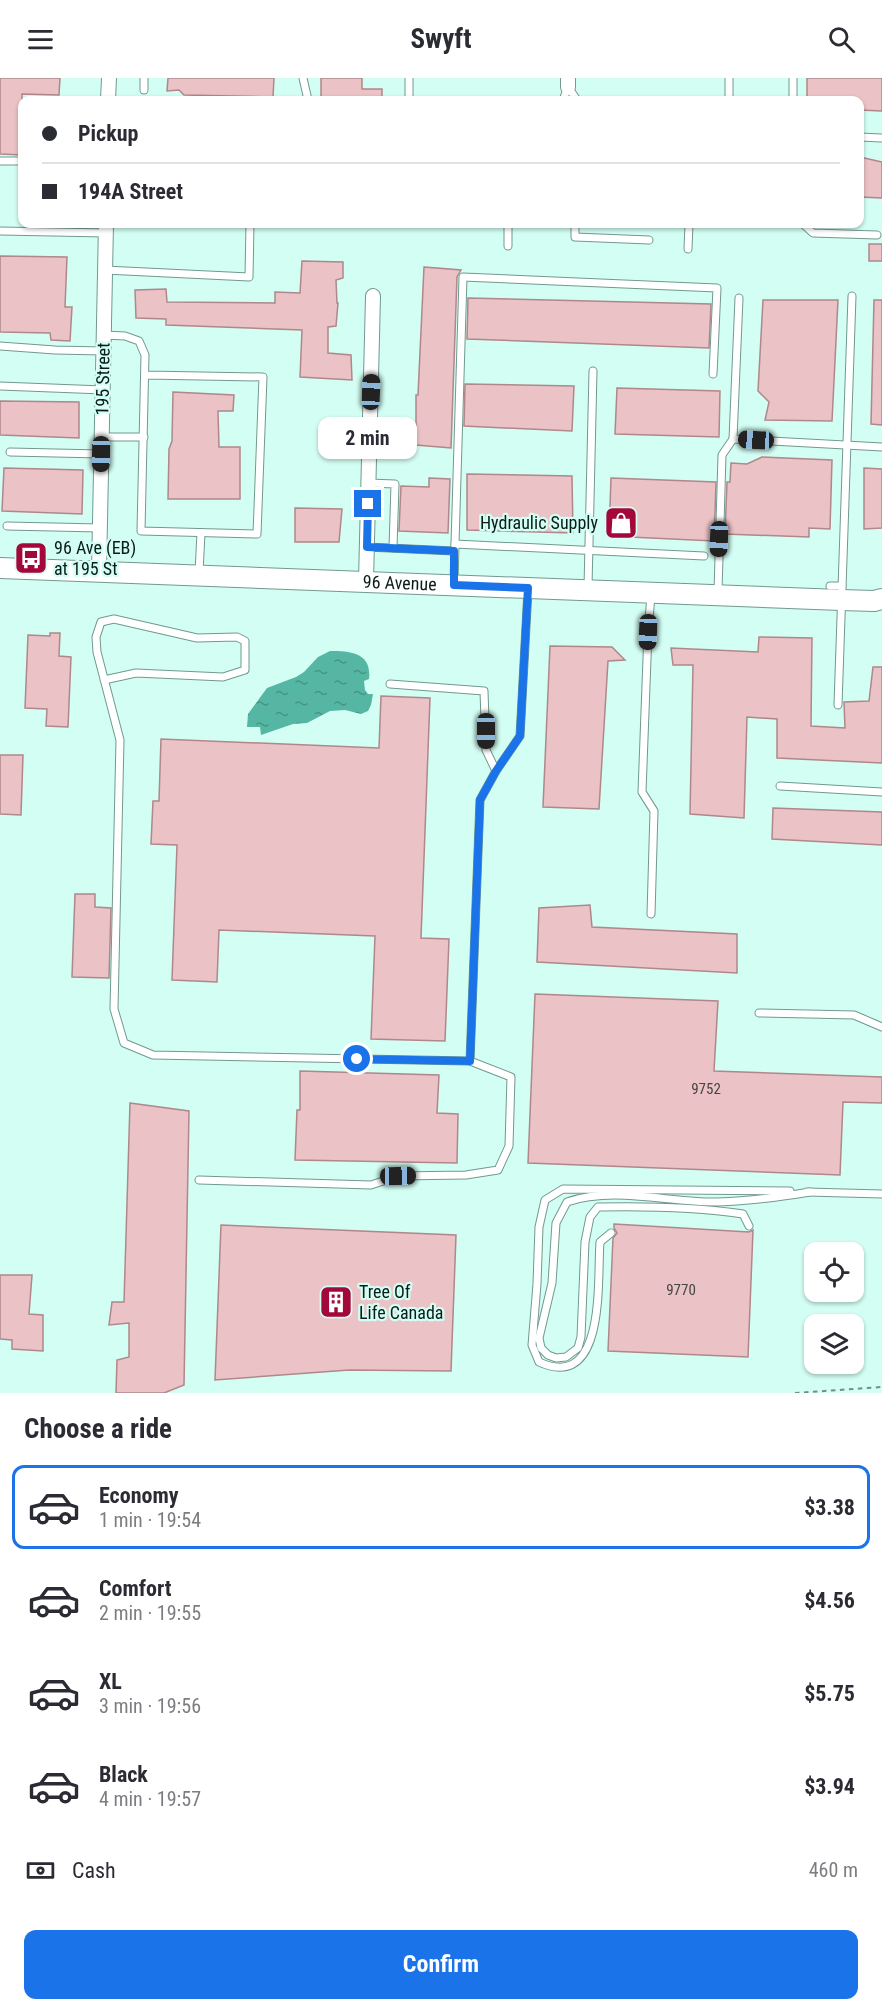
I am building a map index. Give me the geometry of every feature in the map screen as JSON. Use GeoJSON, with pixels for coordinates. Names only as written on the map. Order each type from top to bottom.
{"type":"FeatureCollection","features":[{"type":"Feature","properties":{"kind":"main road","name":"96 Avenue"},"geometry":{"type":"LineString","coordinates":[[0,568],[718,596],[838,591],[879,601]]}},
{"type":"Feature","properties":{"kind":"street"},"geometry":{"type":"LineString","coordinates":[[108,96],[109,78]]}},
{"type":"Feature","properties":{"kind":"street","name":"195 Street"},"geometry":{"type":"LineString","coordinates":[[99,571],[106,228]]}},
{"type":"Feature","properties":{"kind":"street"},"geometry":{"type":"LineString","coordinates":[[366,581],[373,296]]}},
{"type":"Feature","properties":{"kind":"lane"},"geometry":{"type":"LineString","coordinates":[[144,78],[144,90]]}},
{"type":"Feature","properties":{"kind":"lane"},"geometry":{"type":"LineString","coordinates":[[303,78],[307,96]]}},
{"type":"Feature","properties":{"kind":"lane"},"geometry":{"type":"LineString","coordinates":[[409,78],[409,96]]}},
{"type":"Feature","properties":{"kind":"lane"},"geometry":{"type":"LineString","coordinates":[[729,78],[729,96]]}},
{"type":"Feature","properties":{"kind":"lane"},"geometry":{"type":"LineString","coordinates":[[793,78],[793,96]]}},
{"type":"Feature","properties":{"kind":"lane"},"geometry":{"type":"LineString","coordinates":[[568,82],[575,96]]}},
{"type":"Feature","properties":{"kind":"lane"},"geometry":{"type":"LineString","coordinates":[[864,137],[881,138]]}},
{"type":"Feature","properties":{"kind":"lane"},"geometry":{"type":"LineString","coordinates":[[0,161],[18,161]]}},
{"type":"Feature","properties":{"kind":"lane"},"geometry":{"type":"LineString","coordinates":[[0,231],[106,228]]}},
{"type":"Feature","properties":{"kind":"lane"},"geometry":{"type":"LineString","coordinates":[[105,270],[249,277],[250,228]]}},
{"type":"Feature","properties":{"kind":"lane"},"geometry":{"type":"LineString","coordinates":[[508,228],[508,246]]}},
{"type":"Feature","properties":{"kind":"lane"},"geometry":{"type":"LineString","coordinates":[[575,228],[574,237],[649,240]]}},
{"type":"Feature","properties":{"kind":"lane"},"geometry":{"type":"LineString","coordinates":[[688,249],[689,228]]}},
{"type":"Feature","properties":{"kind":"lane"},"geometry":{"type":"LineString","coordinates":[[807,228],[813,233],[877,236]]}},
{"type":"Feature","properties":{"kind":"lane"},"geometry":{"type":"LineString","coordinates":[[454,585],[463,277],[717,288],[713,374]]}},
{"type":"Feature","properties":{"kind":"lane"},"geometry":{"type":"LineString","coordinates":[[838,705],[838,591],[852,296]]}},
{"type":"Feature","properties":{"kind":"lane"},"geometry":{"type":"LineString","coordinates":[[718,596],[723,455],[733,439],[739,298]]}},
{"type":"Feature","properties":{"kind":"lane"},"geometry":{"type":"LineString","coordinates":[[104,335],[125,336],[139,341],[145,355],[141,531],[257,534],[262,377],[146,375]]}},
{"type":"Feature","properties":{"kind":"lane"},"geometry":{"type":"LineString","coordinates":[[0,346],[103,351]]}},
{"type":"Feature","properties":{"kind":"lane"},"geometry":{"type":"LineString","coordinates":[[588,590],[593,371]]}},
{"type":"Feature","properties":{"kind":"lane"},"geometry":{"type":"LineString","coordinates":[[0,386],[103,390]]}},
{"type":"Feature","properties":{"kind":"lane"},"geometry":{"type":"LineString","coordinates":[[102,437],[144,437]]}},
{"type":"Feature","properties":{"kind":"lane"},"geometry":{"type":"LineString","coordinates":[[733,439],[882,447]]}},
{"type":"Feature","properties":{"kind":"lane"},"geometry":{"type":"LineString","coordinates":[[10,452],[101,454]]}},
{"type":"Feature","properties":{"kind":"lane"},"geometry":{"type":"LineString","coordinates":[[369,483],[395,484],[393,548]]}},
{"type":"Feature","properties":{"kind":"lane"},"geometry":{"type":"LineString","coordinates":[[7,526],[100,528]]}},
{"type":"Feature","properties":{"kind":"lane"},"geometry":{"type":"LineString","coordinates":[[199,575],[201,533]]}},
{"type":"Feature","properties":{"kind":"lane"},"geometry":{"type":"LineString","coordinates":[[367,547],[589,551],[704,556]]}},
{"type":"Feature","properties":{"kind":"lane"},"geometry":{"type":"LineString","coordinates":[[470,1061],[480,800],[496,771],[520,736],[528,588]]}},
{"type":"Feature","properties":{"kind":"lane"},"geometry":{"type":"LineString","coordinates":[[651,593],[642,792],[654,811],[651,914]]}},
{"type":"Feature","properties":{"kind":"lane"},"geometry":{"type":"LineString","coordinates":[[104,681],[136,673],[223,677],[245,670],[245,642],[237,637],[197,638],[114,619],[101,622],[96,637],[97,652],[104,681],[120,740],[114,1009],[124,1043],[153,1055],[470,1061],[511,1077],[509,1146],[498,1170],[466,1175],[398,1176],[371,1185],[199,1180]]}},
{"type":"Feature","properties":{"kind":"lane"},"geometry":{"type":"LineString","coordinates":[[390,684],[484,691],[486,750],[496,771]]}},
{"type":"Feature","properties":{"kind":"lane"},"geometry":{"type":"LineString","coordinates":[[780,786],[882,792]]}},
{"type":"Feature","properties":{"kind":"lane"},"geometry":{"type":"LineString","coordinates":[[759,1013],[855,1015],[882,1027]]}},
{"type":"Feature","properties":{"kind":"lane"},"geometry":{"type":"LineString","coordinates":[[611,1233],[600,1242],[595,1328],[583,1358],[572,1365],[560,1368],[539,1362],[532,1345],[539,1227],[545,1200],[563,1189],[882,1194]]}},
{"type":"Feature","properties":{"kind":"lane"},"geometry":{"type":"LineString","coordinates":[[749,1226],[743,1214],[720,1211],[663,1207],[598,1207],[590,1217],[585,1242],[581,1337],[578,1348],[566,1358],[556,1358],[548,1355],[542,1348],[538,1338],[546,1316],[552,1283],[556,1223],[567,1202],[583,1197],[607,1196],[717,1202],[810,1192]]}},
{"type":"Feature","properties":{"kind":"path"},"geometry":{"type":"LineString","coordinates":[[795,1393],[882,1387]]}},
{"type":"Feature","properties":{"kind":"water"},"geometry":{"type":"Polygon","coordinates":[[[330,651],[352,653],[364,659],[369,670],[369,679],[364,681],[365,690],[368,694],[373,694],[368,711],[361,714],[345,710],[330,711],[307,723],[293,724],[261,735],[260,727],[247,727],[248,714],[267,688],[296,677],[318,657],[330,651]]]}},
{"type":"Feature","properties":{"kind":"building"},"geometry":{"type":"Polygon","coordinates":[[[0,78],[60,78],[59,95],[22,94],[18,96],[18,155],[0,154],[0,78]]]}},
{"type":"Feature","properties":{"kind":"building"},"geometry":{"type":"Polygon","coordinates":[[[168,78],[274,78],[273,96],[184,95],[179,90],[167,91],[168,78]]]}},
{"type":"Feature","properties":{"kind":"building"},"geometry":{"type":"Polygon","coordinates":[[[321,78],[362,78],[362,89],[382,89],[382,96],[321,96],[321,78]]]}},
{"type":"Feature","properties":{"kind":"building"},"geometry":{"type":"Polygon","coordinates":[[[807,78],[882,78],[882,111],[864,110],[864,96],[807,96],[807,78]]]}},
{"type":"Feature","properties":{"kind":"building"},"geometry":{"type":"Polygon","coordinates":[[[864,158],[882,162],[882,198],[864,197],[864,158]]]}},
{"type":"Feature","properties":{"kind":"building"},"geometry":{"type":"Polygon","coordinates":[[[869,244],[882,244],[882,261],[869,261],[869,244]]]}},
{"type":"Feature","properties":{"kind":"building"},"geometry":{"type":"Polygon","coordinates":[[[0,256],[67,257],[65,307],[72,307],[70,341],[51,340],[50,333],[0,332],[0,256]]]}},
{"type":"Feature","properties":{"kind":"building"},"geometry":{"type":"Polygon","coordinates":[[[302,261],[343,262],[343,278],[336,280],[338,303],[336,326],[328,327],[328,353],[351,355],[352,380],[300,377],[302,330],[166,325],[166,319],[136,318],[135,290],[166,289],[167,302],[275,303],[275,292],[300,293],[302,261]]]}},
{"type":"Feature","properties":{"kind":"building"},"geometry":{"type":"Polygon","coordinates":[[[424,267],[461,270],[457,277],[451,448],[416,445],[416,395],[418,395],[424,267]]]}},
{"type":"Feature","properties":{"kind":"building"},"geometry":{"type":"Polygon","coordinates":[[[468,298],[711,304],[709,348],[467,339],[468,298]]]}},
{"type":"Feature","properties":{"kind":"building"},"geometry":{"type":"Polygon","coordinates":[[[763,300],[838,300],[832,421],[765,420],[769,402],[758,391],[763,300]]]}},
{"type":"Feature","properties":{"kind":"building"},"geometry":{"type":"Polygon","coordinates":[[[874,300],[882,300],[882,425],[871,424],[874,300]]]}},
{"type":"Feature","properties":{"kind":"building"},"geometry":{"type":"Polygon","coordinates":[[[465,384],[574,386],[572,431],[464,426],[465,384]]]}},
{"type":"Feature","properties":{"kind":"building"},"geometry":{"type":"Polygon","coordinates":[[[617,388],[720,391],[719,437],[615,434],[617,388]]]}},
{"type":"Feature","properties":{"kind":"building"},"geometry":{"type":"Polygon","coordinates":[[[173,392],[234,395],[233,411],[218,411],[219,447],[240,447],[240,499],[168,499],[173,392]]]}},
{"type":"Feature","properties":{"kind":"building"},"geometry":{"type":"Polygon","coordinates":[[[0,401],[79,402],[79,438],[0,435],[0,401]]]}},
{"type":"Feature","properties":{"kind":"building"},"geometry":{"type":"Polygon","coordinates":[[[762,457],[832,460],[830,529],[809,528],[809,537],[725,534],[727,482],[730,482],[731,463],[747,464],[762,457]]]}},
{"type":"Feature","properties":{"kind":"building"},"geometry":{"type":"Polygon","coordinates":[[[4,468],[83,470],[82,514],[2,511],[4,468]]]}},
{"type":"Feature","properties":{"kind":"building"},"geometry":{"type":"Polygon","coordinates":[[[864,468],[882,469],[882,528],[864,529],[864,468]]]}},
{"type":"Feature","properties":{"kind":"building"},"geometry":{"type":"Polygon","coordinates":[[[467,474],[572,476],[573,533],[467,530],[467,474]]]}},
{"type":"Feature","properties":{"kind":"building"},"geometry":{"type":"Polygon","coordinates":[[[429,478],[450,479],[448,533],[399,531],[401,486],[429,487],[429,478]]]}},
{"type":"Feature","properties":{"kind":"building"},"geometry":{"type":"Polygon","coordinates":[[[611,478],[716,482],[714,541],[609,536],[611,478]]]}},
{"type":"Feature","properties":{"kind":"building"},"geometry":{"type":"Polygon","coordinates":[[[295,508],[342,509],[339,542],[295,542],[295,508]]]}},
{"type":"Feature","properties":{"kind":"building"},"geometry":{"type":"Polygon","coordinates":[[[50,633],[60,633],[59,656],[71,657],[68,727],[46,726],[47,709],[25,708],[28,635],[50,636],[50,633]]]}},
{"type":"Feature","properties":{"kind":"building"},"geometry":{"type":"Polygon","coordinates":[[[759,637],[812,638],[811,726],[845,728],[844,702],[869,701],[873,667],[882,667],[882,763],[777,758],[777,719],[747,717],[744,818],[690,814],[693,665],[673,665],[671,648],[758,652],[759,637]]]}},
{"type":"Feature","properties":{"kind":"building"},"geometry":{"type":"Polygon","coordinates":[[[550,646],[612,647],[625,660],[608,661],[599,809],[543,807],[550,646]]]}},
{"type":"Feature","properties":{"kind":"building"},"geometry":{"type":"Polygon","coordinates":[[[381,696],[430,698],[421,938],[449,939],[445,1041],[371,1039],[375,936],[219,930],[217,982],[172,980],[177,845],[151,844],[153,801],[159,801],[161,739],[379,748],[381,696]]]}},
{"type":"Feature","properties":{"kind":"building"},"geometry":{"type":"Polygon","coordinates":[[[0,755],[23,755],[21,815],[0,814],[0,755]]]}},
{"type":"Feature","properties":{"kind":"building"},"geometry":{"type":"Polygon","coordinates":[[[773,808],[882,812],[882,845],[772,839],[773,808]]]}},
{"type":"Feature","properties":{"kind":"building"},"geometry":{"type":"Polygon","coordinates":[[[75,894],[95,894],[95,907],[111,908],[109,978],[72,977],[75,894]]]}},
{"type":"Feature","properties":{"kind":"building"},"geometry":{"type":"Polygon","coordinates":[[[590,905],[592,927],[737,934],[737,973],[537,962],[539,908],[590,905]]]}},
{"type":"Feature","properties":{"kind":"building"},"geometry":{"type":"Polygon","coordinates":[[[535,994],[718,1001],[714,1071],[882,1077],[882,1103],[843,1102],[840,1175],[528,1163],[535,994]]]}},
{"type":"Feature","properties":{"kind":"building"},"geometry":{"type":"Polygon","coordinates":[[[300,1071],[439,1075],[437,1113],[458,1114],[457,1163],[295,1160],[297,1110],[300,1110],[300,1071]]]}},
{"type":"Feature","properties":{"kind":"building"},"geometry":{"type":"Polygon","coordinates":[[[130,1103],[189,1111],[184,1385],[164,1393],[116,1393],[117,1360],[129,1357],[129,1323],[109,1325],[112,1302],[124,1302],[130,1103]]]}},
{"type":"Feature","properties":{"kind":"building"},"geometry":{"type":"Polygon","coordinates":[[[614,1224],[749,1232],[753,1230],[748,1357],[608,1351],[613,1238],[617,1233],[614,1224]]]}},
{"type":"Feature","properties":{"kind":"building","name":"Tree Of Life Canada"},"geometry":{"type":"Polygon","coordinates":[[[221,1225],[456,1235],[451,1371],[349,1370],[215,1380],[221,1225]]]}},
{"type":"Feature","properties":{"kind":"building"},"geometry":{"type":"Polygon","coordinates":[[[0,1275],[32,1275],[29,1314],[43,1315],[43,1351],[12,1349],[12,1340],[0,1339],[0,1275]]]}},
{"type":"Feature","properties":{"kind":"place","name":"Hydraulic Supply"},"geometry":{"type":"Point","coordinates":[621,523]}},
{"type":"Feature","properties":{"kind":"place","name":"96 Ave (EB) at 195 St"},"geometry":{"type":"Point","coordinates":[31,558]}},
{"type":"Feature","properties":{"kind":"place","name":"Tree Of Life Canada"},"geometry":{"type":"Point","coordinates":[336,1302]}},
{"type":"Feature","properties":{"kind":"route"},"geometry":{"type":"LineString","coordinates":[[357,1059],[470,1061],[480,800],[496,771],[520,736],[528,588],[454,585],[454,551],[367,547],[368,504]]}}]}
